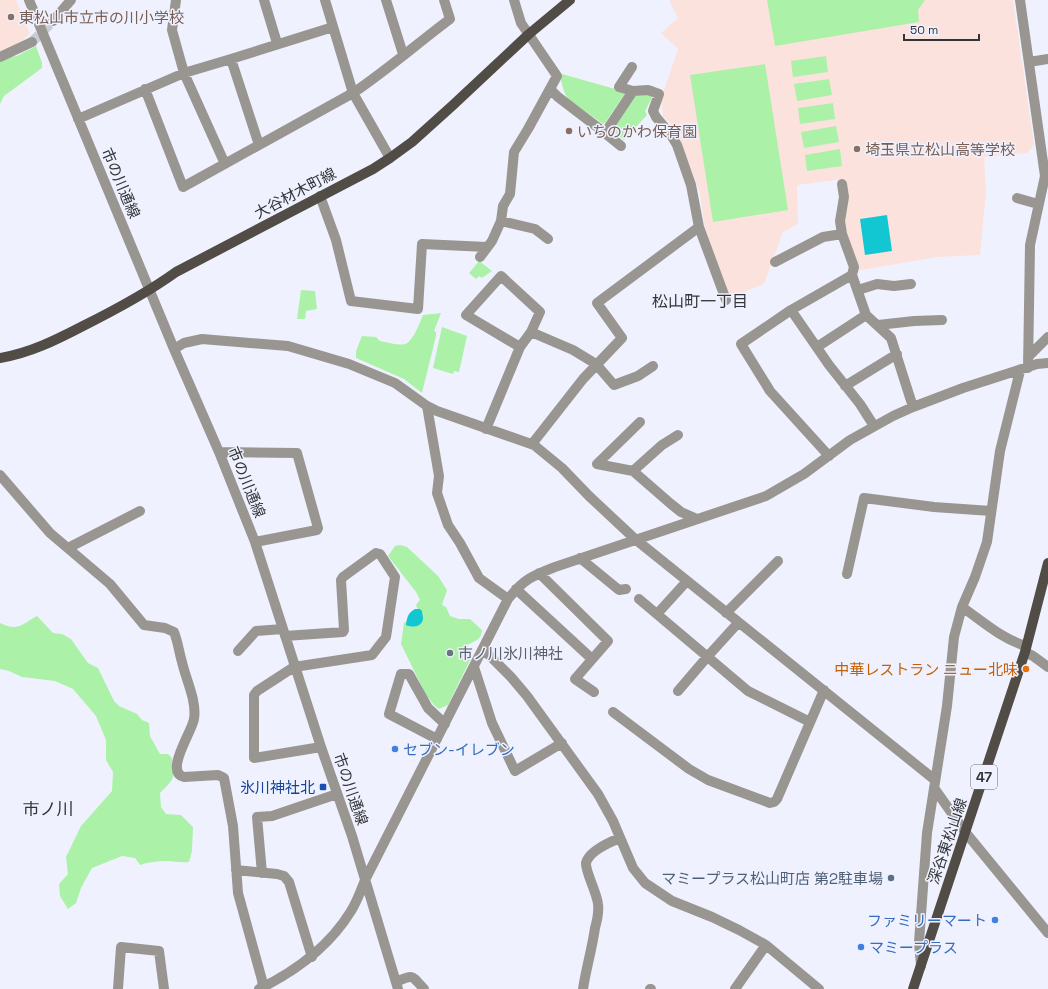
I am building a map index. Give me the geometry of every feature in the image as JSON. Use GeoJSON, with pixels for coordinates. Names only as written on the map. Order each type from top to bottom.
{"type":"FeatureCollection","features":[{"type":"Feature","properties":{"kind":"main road","name":"大谷材木町線"},"geometry":{"type":"LineString","coordinates":[[0,358],[16,355],[44,345],[104,315],[150,290],[176,272],[372,169],[390,158],[412,142],[529,34],[570,0]]}},
{"type":"Feature","properties":{"kind":"main road","name":"深谷東松山線"},"geometry":{"type":"LineString","coordinates":[[913,989],[1026,649],[1046,582],[1048,563]]}},
{"type":"Feature","properties":{"kind":"street","name":"市の川通線"},"geometry":{"type":"LineString","coordinates":[[29,0],[174,349],[219,452],[255,542],[320,747],[365,880],[397,986]]}},
{"type":"Feature","properties":{"kind":"street"},"geometry":{"type":"LineString","coordinates":[[53,21],[70,0]]}},
{"type":"Feature","properties":{"kind":"street"},"geometry":{"type":"LineString","coordinates":[[176,0],[172,30],[184,73],[226,164]]}},
{"type":"Feature","properties":{"kind":"street"},"geometry":{"type":"LineString","coordinates":[[264,0],[277,44]]}},
{"type":"Feature","properties":{"kind":"street"},"geometry":{"type":"LineString","coordinates":[[325,0],[353,93],[390,158]]}},
{"type":"Feature","properties":{"kind":"street"},"geometry":{"type":"LineString","coordinates":[[386,0],[403,54]]}},
{"type":"Feature","properties":{"kind":"street"},"geometry":{"type":"LineString","coordinates":[[145,90],[183,187],[353,93],[372,80],[403,54],[450,19],[444,0]]}},
{"type":"Feature","properties":{"kind":"street"},"geometry":{"type":"LineString","coordinates":[[480,257],[492,241],[501,221],[503,206],[510,194],[514,152],[557,76],[521,23],[514,0]]}},
{"type":"Feature","properties":{"kind":"street"},"geometry":{"type":"LineString","coordinates":[[921,966],[919,929],[927,833],[947,706],[954,637],[962,607],[976,577],[987,542],[1000,451],[1028,357],[1030,245],[1045,176],[1020,0]]}},
{"type":"Feature","properties":{"kind":"street"},"geometry":{"type":"LineString","coordinates":[[78,119],[184,73],[333,27]]}},
{"type":"Feature","properties":{"kind":"street"},"geometry":{"type":"LineString","coordinates":[[0,56],[32,42]]}},
{"type":"Feature","properties":{"kind":"street"},"geometry":{"type":"LineString","coordinates":[[231,59],[259,145]]}},
{"type":"Feature","properties":{"kind":"street"},"geometry":{"type":"LineString","coordinates":[[1029,62],[1048,59]]}},
{"type":"Feature","properties":{"kind":"street"},"geometry":{"type":"LineString","coordinates":[[632,67],[619,87],[633,91],[648,90],[659,94],[653,111],[677,145],[691,185],[699,227],[726,300]]}},
{"type":"Feature","properties":{"kind":"street"},"geometry":{"type":"LineString","coordinates":[[550,89],[558,97],[621,146]]}},
{"type":"Feature","properties":{"kind":"street"},"geometry":{"type":"LineString","coordinates":[[605,133],[633,91]]}},
{"type":"Feature","properties":{"kind":"street"},"geometry":{"type":"LineString","coordinates":[[842,184],[844,197],[840,221],[842,234],[854,267],[852,275],[866,314],[891,338],[913,407]]}},
{"type":"Feature","properties":{"kind":"street"},"geometry":{"type":"LineString","coordinates":[[320,196],[336,240],[351,301],[418,309],[422,244],[487,247]]}},
{"type":"Feature","properties":{"kind":"street"},"geometry":{"type":"LineString","coordinates":[[1017,198],[1038,204]]}},
{"type":"Feature","properties":{"kind":"street"},"geometry":{"type":"LineString","coordinates":[[501,221],[535,229],[548,239]]}},
{"type":"Feature","properties":{"kind":"street"},"geometry":{"type":"LineString","coordinates":[[532,444],[583,379],[622,338],[597,304],[699,227]]}},
{"type":"Feature","properties":{"kind":"street"},"geometry":{"type":"LineString","coordinates":[[776,262],[823,238],[842,234]]}},
{"type":"Feature","properties":{"kind":"street"},"geometry":{"type":"LineString","coordinates":[[829,456],[770,392],[741,344],[791,310],[852,275]]}},
{"type":"Feature","properties":{"kind":"street"},"geometry":{"type":"LineString","coordinates":[[486,429],[520,347],[530,332],[540,312],[500,276],[466,315],[520,347]]}},
{"type":"Feature","properties":{"kind":"street"},"geometry":{"type":"LineString","coordinates":[[858,290],[878,284],[894,286],[910,284]]}},
{"type":"Feature","properties":{"kind":"street"},"geometry":{"type":"LineString","coordinates":[[791,310],[845,386],[860,404],[874,426]]}},
{"type":"Feature","properties":{"kind":"street"},"geometry":{"type":"LineString","coordinates":[[818,347],[866,314]]}},
{"type":"Feature","properties":{"kind":"street"},"geometry":{"type":"LineString","coordinates":[[878,325],[914,320],[942,320]]}},
{"type":"Feature","properties":{"kind":"street"},"geometry":{"type":"LineString","coordinates":[[530,332],[573,350],[596,364],[614,385],[638,376],[653,366]]}},
{"type":"Feature","properties":{"kind":"street"},"geometry":{"type":"LineString","coordinates":[[1028,357],[1048,337]]}},
{"type":"Feature","properties":{"kind":"street"},"geometry":{"type":"LineString","coordinates":[[174,349],[184,343],[202,339],[288,346],[349,364],[395,383],[427,406],[486,429],[532,444],[562,468],[588,496],[635,539],[738,623],[824,690],[934,784],[966,833],[1048,933]]}},
{"type":"Feature","properties":{"kind":"street"},"geometry":{"type":"LineString","coordinates":[[845,386],[897,354]]}},
{"type":"Feature","properties":{"kind":"street"},"geometry":{"type":"LineString","coordinates":[[261,988],[294,970],[312,957],[327,942],[352,910],[365,880],[508,599],[528,578],[635,539],[752,501],[779,489],[804,474],[850,440],[874,426],[913,407],[963,388],[1037,364],[1048,363]]}},
{"type":"Feature","properties":{"kind":"street"},"geometry":{"type":"LineString","coordinates":[[427,406],[439,476],[437,493],[448,525],[460,543],[479,578],[508,599]]}},
{"type":"Feature","properties":{"kind":"street"},"geometry":{"type":"LineString","coordinates":[[640,422],[597,464],[633,471],[681,512],[697,519]]}},
{"type":"Feature","properties":{"kind":"street"},"geometry":{"type":"LineString","coordinates":[[633,471],[662,445],[678,435]]}},
{"type":"Feature","properties":{"kind":"street"},"geometry":{"type":"LineString","coordinates":[[219,452],[297,453],[318,528],[317,530],[255,542]]}},
{"type":"Feature","properties":{"kind":"street"},"geometry":{"type":"LineString","coordinates":[[0,475],[50,533],[110,584],[144,625],[165,628],[174,632],[178,642],[181,662],[194,707],[194,718],[178,757],[176,768],[181,776],[184,777],[218,775],[224,778],[233,826],[238,893],[262,980],[261,988]]}},
{"type":"Feature","properties":{"kind":"street"},"geometry":{"type":"LineString","coordinates":[[847,574],[864,498],[934,507],[992,511]]}},
{"type":"Feature","properties":{"kind":"street"},"geometry":{"type":"LineString","coordinates":[[68,548],[140,511]]}},
{"type":"Feature","properties":{"kind":"street"},"geometry":{"type":"LineString","coordinates":[[238,651],[256,631],[284,633],[343,632],[341,580],[376,552],[380,554],[395,577],[386,638],[372,655],[294,666],[257,691],[254,695],[254,758],[320,747]]}},
{"type":"Feature","properties":{"kind":"street"},"geometry":{"type":"LineString","coordinates":[[580,558],[619,590],[626,588]]}},
{"type":"Feature","properties":{"kind":"street"},"geometry":{"type":"LineString","coordinates":[[726,613],[778,561]]}},
{"type":"Feature","properties":{"kind":"street"},"geometry":{"type":"LineString","coordinates":[[539,573],[608,641],[575,679],[594,692]]}},
{"type":"Feature","properties":{"kind":"street"},"geometry":{"type":"LineString","coordinates":[[657,614],[687,581]]}},
{"type":"Feature","properties":{"kind":"street"},"geometry":{"type":"LineString","coordinates":[[516,589],[592,659]]}},
{"type":"Feature","properties":{"kind":"street"},"geometry":{"type":"LineString","coordinates":[[639,599],[748,691],[810,722]]}},
{"type":"Feature","properties":{"kind":"street"},"geometry":{"type":"LineString","coordinates":[[962,607],[991,628],[1018,643],[1048,667]]}},
{"type":"Feature","properties":{"kind":"street"},"geometry":{"type":"LineString","coordinates":[[678,691],[738,623]]}},
{"type":"Feature","properties":{"kind":"street"},"geometry":{"type":"LineString","coordinates":[[483,648],[527,696],[598,794],[613,821],[633,868],[645,883],[672,902],[712,917],[766,945],[819,989]]}},
{"type":"Feature","properties":{"kind":"street"},"geometry":{"type":"LineString","coordinates":[[474,667],[492,723],[515,771],[562,743]]}},
{"type":"Feature","properties":{"kind":"street"},"geometry":{"type":"LineString","coordinates":[[437,739],[389,714],[401,674],[409,674],[428,708],[445,724]]}},
{"type":"Feature","properties":{"kind":"street"},"geometry":{"type":"LineString","coordinates":[[613,712],[689,769],[708,780],[762,802],[770,803],[778,799],[824,690]]}},
{"type":"Feature","properties":{"kind":"street"},"geometry":{"type":"LineString","coordinates":[[262,873],[257,817],[272,816],[337,794]]}},
{"type":"Feature","properties":{"kind":"street"},"geometry":{"type":"LineString","coordinates":[[583,989],[594,937],[598,905],[595,891],[586,868],[586,862],[591,855],[600,848],[620,838]]}},
{"type":"Feature","properties":{"kind":"street"},"geometry":{"type":"LineString","coordinates":[[236,870],[278,874],[284,876],[288,882],[312,957]]}},
{"type":"Feature","properties":{"kind":"street"},"geometry":{"type":"LineString","coordinates":[[735,989],[766,945]]}},
{"type":"Feature","properties":{"kind":"street"},"geometry":{"type":"LineString","coordinates":[[118,989],[121,947],[159,951],[164,989]]}},
{"type":"Feature","properties":{"kind":"street"},"geometry":{"type":"LineString","coordinates":[[397,986],[410,976],[413,977],[424,989]]}},
{"type":"Feature","properties":{"kind":"shaded area","name":"東松山市立市の川小学校"},"geometry":{"type":"Polygon","coordinates":[[[0,0],[16,0],[30,34],[13,47],[0,52],[0,0]]]}},
{"type":"Feature","properties":{"kind":"shaded area","name":"埼玉県立松山高等学校"},"geometry":{"type":"Polygon","coordinates":[[[669,0],[1013,0],[1034,145],[1027,153],[984,157],[986,192],[980,255],[937,257],[856,271],[843,222],[848,199],[844,179],[797,185],[798,224],[783,232],[764,284],[739,294],[729,293],[725,290],[704,224],[700,193],[675,128],[663,116],[661,99],[678,49],[661,33],[678,18],[669,0]]]}},
{"type":"Feature","properties":{"kind":"green space"},"geometry":{"type":"Polygon","coordinates":[[[767,0],[925,0],[918,10],[919,22],[775,46],[767,0]]]}},
{"type":"Feature","properties":{"kind":"green space"},"geometry":{"type":"Polygon","coordinates":[[[36,46],[42,63],[42,68],[4,96],[0,104],[0,58],[17,56],[36,46]]]}},
{"type":"Feature","properties":{"kind":"green space"},"geometry":{"type":"Polygon","coordinates":[[[826,56],[828,72],[793,77],[791,61],[826,56]]]}},
{"type":"Feature","properties":{"kind":"green space"},"geometry":{"type":"Polygon","coordinates":[[[765,64],[788,210],[713,222],[690,75],[765,64]]]}},
{"type":"Feature","properties":{"kind":"green space"},"geometry":{"type":"Polygon","coordinates":[[[562,74],[626,92],[603,124],[568,99],[562,84],[560,75],[562,74]]]}},
{"type":"Feature","properties":{"kind":"green space"},"geometry":{"type":"Polygon","coordinates":[[[829,79],[832,95],[797,101],[794,84],[829,79]]]}},
{"type":"Feature","properties":{"kind":"green space"},"geometry":{"type":"Polygon","coordinates":[[[637,93],[651,95],[652,98],[645,111],[647,115],[624,140],[613,131],[612,128],[637,93]]]}},
{"type":"Feature","properties":{"kind":"green space"},"geometry":{"type":"Polygon","coordinates":[[[833,103],[835,119],[800,124],[798,108],[833,103]]]}},
{"type":"Feature","properties":{"kind":"green space"},"geometry":{"type":"Polygon","coordinates":[[[836,126],[839,142],[804,148],[801,132],[836,126]]]}},
{"type":"Feature","properties":{"kind":"green space"},"geometry":{"type":"Polygon","coordinates":[[[840,149],[842,166],[807,171],[805,155],[840,149]]]}},
{"type":"Feature","properties":{"kind":"green space"},"geometry":{"type":"Polygon","coordinates":[[[479,261],[492,271],[482,278],[479,276],[476,279],[469,273],[479,261]]]}},
{"type":"Feature","properties":{"kind":"green space"},"geometry":{"type":"Polygon","coordinates":[[[301,290],[315,291],[317,309],[306,311],[305,319],[297,319],[301,290]]]}},
{"type":"Feature","properties":{"kind":"green space"},"geometry":{"type":"Polygon","coordinates":[[[441,313],[434,331],[436,332],[436,336],[422,393],[404,379],[356,358],[356,351],[362,336],[376,337],[380,341],[392,344],[405,344],[411,340],[423,315],[441,313]]]}},
{"type":"Feature","properties":{"kind":"green space"},"geometry":{"type":"Polygon","coordinates":[[[442,327],[467,336],[459,372],[454,371],[453,374],[433,368],[442,327]]]}},
{"type":"Feature","properties":{"kind":"green space"},"geometry":{"type":"Polygon","coordinates":[[[400,545],[407,547],[438,576],[447,590],[442,605],[446,607],[450,616],[459,619],[470,619],[482,630],[479,638],[465,646],[471,658],[448,705],[439,709],[426,695],[401,644],[404,623],[419,613],[416,605],[420,600],[416,592],[388,556],[395,546],[400,545]]]}},
{"type":"Feature","properties":{"kind":"green space"},"geometry":{"type":"Polygon","coordinates":[[[37,616],[53,633],[62,634],[71,639],[88,663],[98,668],[114,701],[119,706],[137,714],[142,720],[149,723],[150,736],[160,754],[168,754],[172,758],[174,770],[173,778],[160,793],[161,807],[166,814],[181,815],[193,827],[192,851],[189,862],[159,861],[140,865],[135,858],[122,856],[92,868],[81,888],[76,903],[68,909],[60,896],[59,884],[68,874],[66,857],[81,826],[112,791],[113,772],[106,760],[106,740],[96,716],[73,689],[55,681],[22,677],[0,669],[0,623],[6,626],[16,627],[37,616]]]}},
{"type":"Feature","properties":{"kind":"water"},"geometry":{"type":"Polygon","coordinates":[[[887,215],[892,251],[865,255],[860,219],[887,215]]]}},
{"type":"Feature","properties":{"kind":"water"},"geometry":{"type":"Polygon","coordinates":[[[415,609],[420,609],[422,611],[423,621],[417,626],[406,625],[408,616],[415,609]]]}},
{"type":"Feature","properties":{"kind":"tunnel"},"geometry":{"type":"LineString","coordinates":[[32,42],[53,21]]}},
{"type":"Feature","properties":{"kind":"place","name":"東松山市立市の川小学校"},"geometry":{"type":"Point","coordinates":[11,17]}},
{"type":"Feature","properties":{"kind":"place","name":"いちのかわ保育園"},"geometry":{"type":"Point","coordinates":[569,131]}},
{"type":"Feature","properties":{"kind":"place","name":"埼玉県立松山高等学校"},"geometry":{"type":"Point","coordinates":[857,149]}},
{"type":"Feature","properties":{"kind":"place","name":"市ノ川氷川神社"},"geometry":{"type":"Point","coordinates":[450,653]}},
{"type":"Feature","properties":{"kind":"place","name":"中華レストラン ニュー北味"},"geometry":{"type":"Point","coordinates":[1026,669]}},
{"type":"Feature","properties":{"kind":"place","name":"セブン-イレブン"},"geometry":{"type":"Point","coordinates":[395,749]}},
{"type":"Feature","properties":{"kind":"place","name":"氷川神社北"},"geometry":{"type":"Point","coordinates":[323,787]}},
{"type":"Feature","properties":{"kind":"place","name":"マミープラス松山町店 第2駐車場"},"geometry":{"type":"Point","coordinates":[891,878]}},
{"type":"Feature","properties":{"kind":"place","name":"ファミリーマート"},"geometry":{"type":"Point","coordinates":[995,920]}},
{"type":"Feature","properties":{"kind":"place","name":"マミープラス"},"geometry":{"type":"Point","coordinates":[861,947]}},
{"type":"Feature","properties":{"kind":"district","name":"松山町一丁目"},"geometry":{"type":"Point","coordinates":[700,301]}},
{"type":"Feature","properties":{"kind":"district","name":"市ノ川"},"geometry":{"type":"Point","coordinates":[48,809]}}]}
